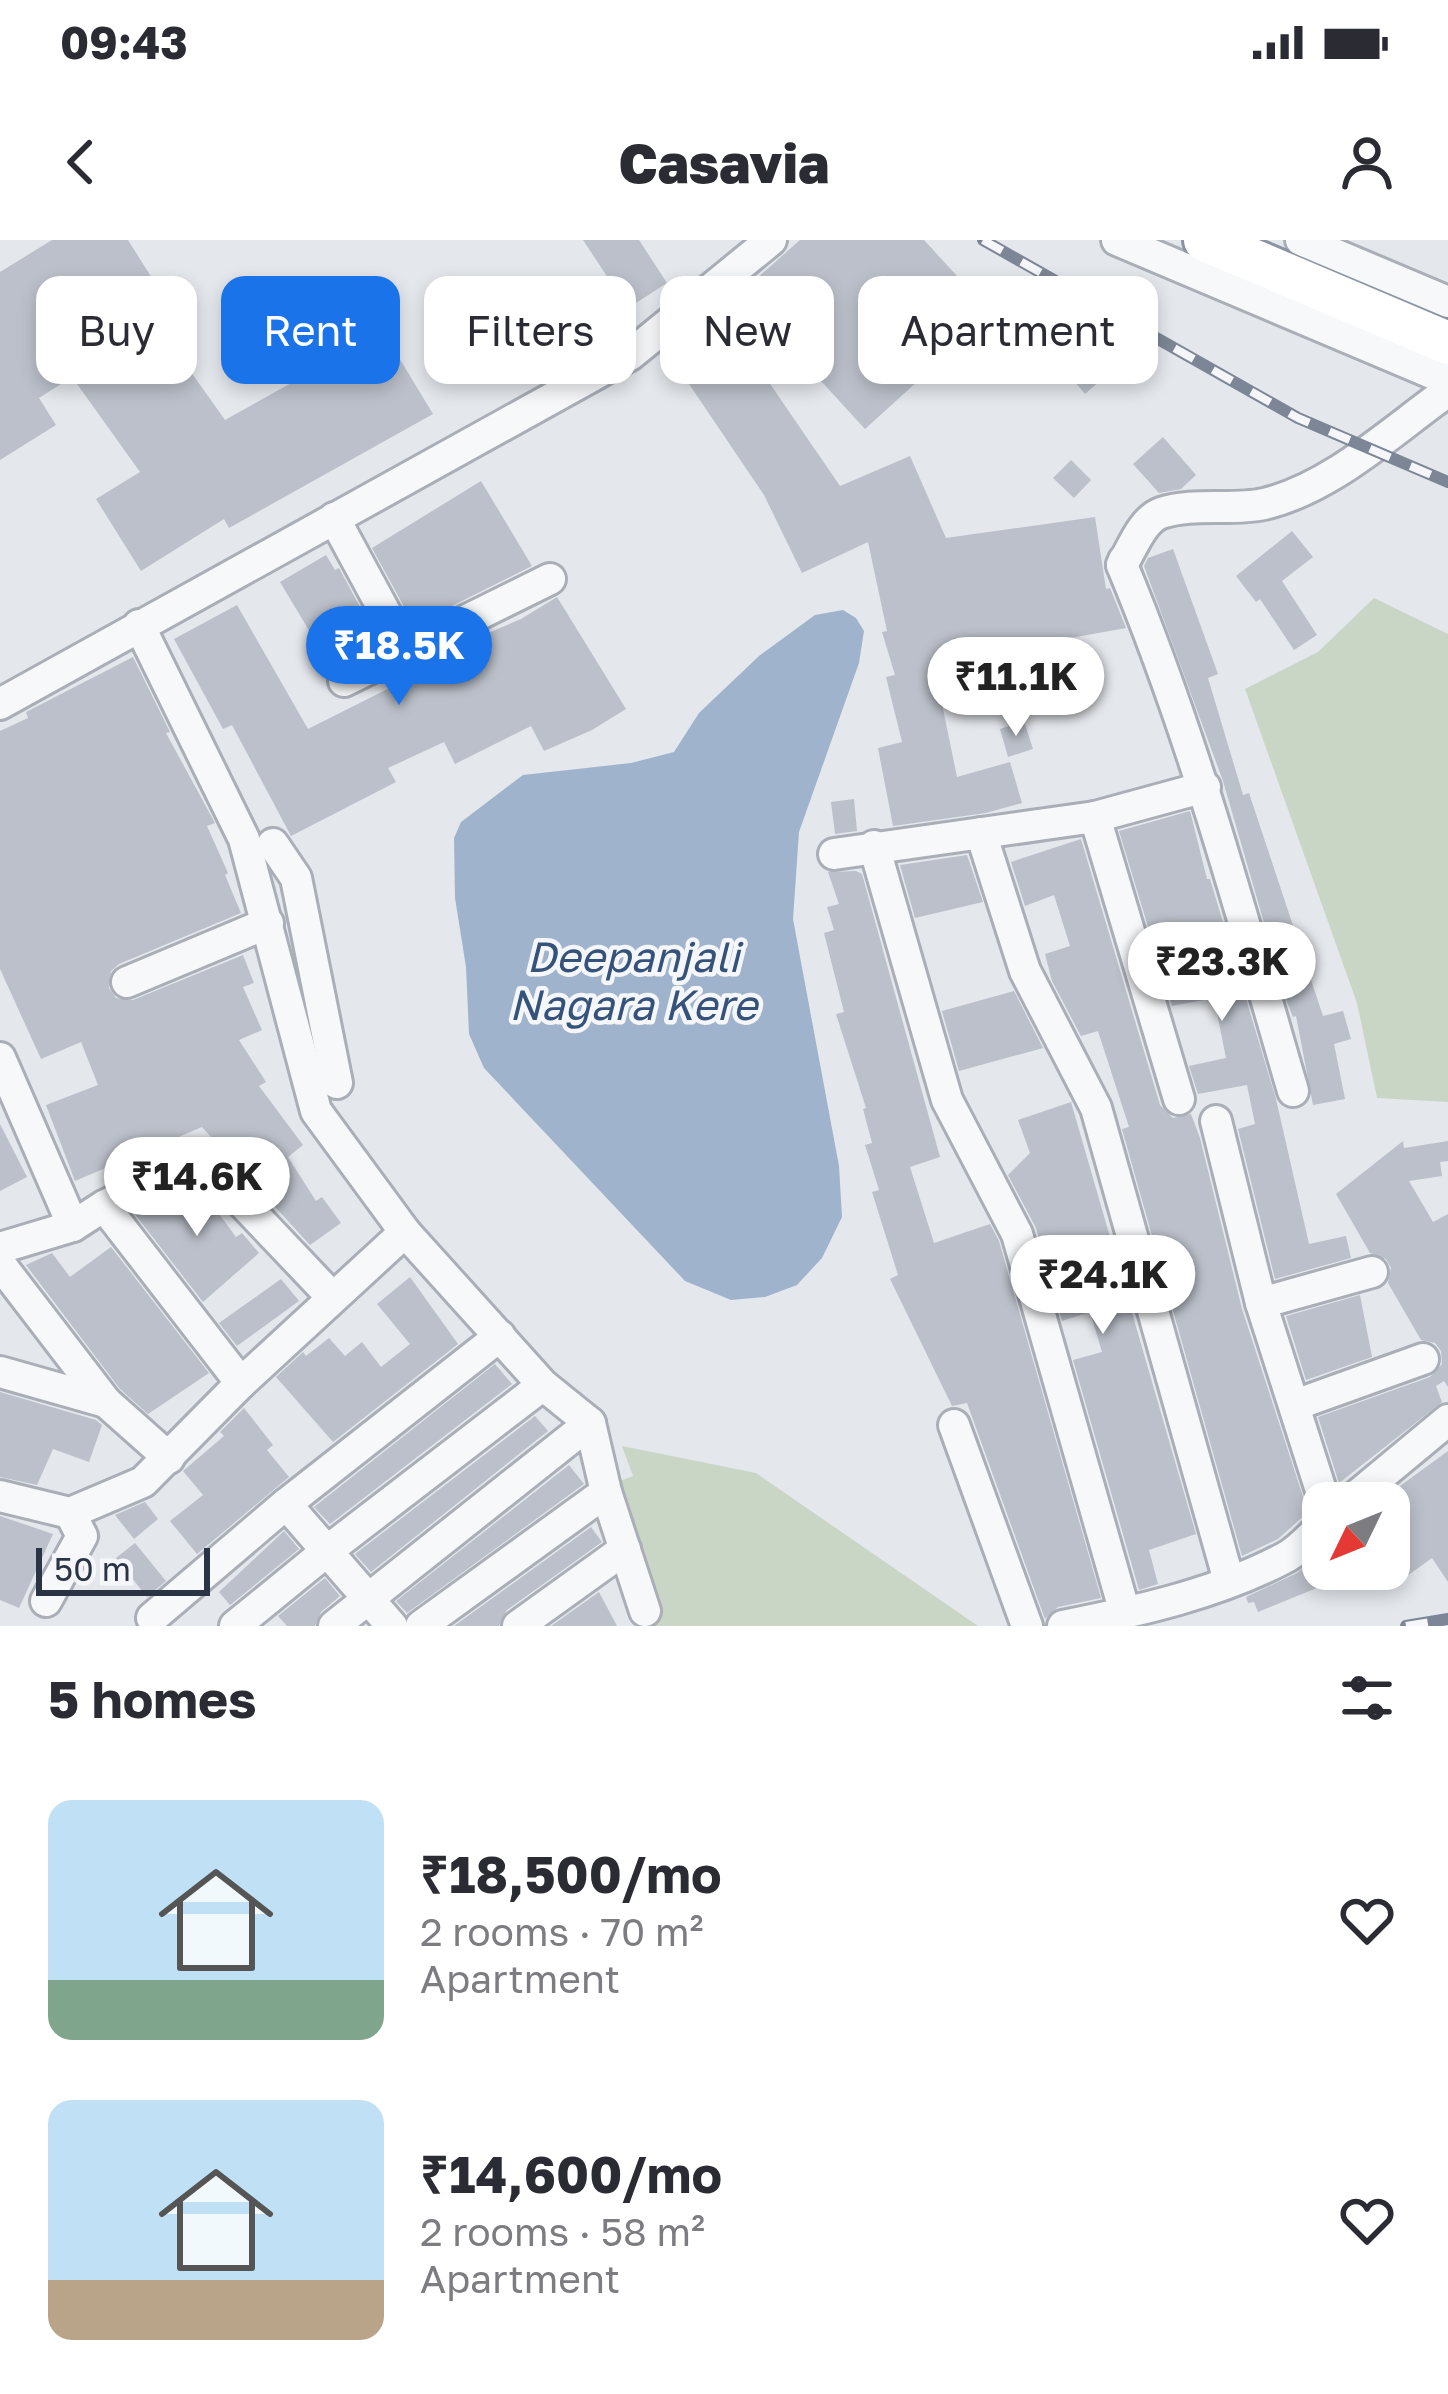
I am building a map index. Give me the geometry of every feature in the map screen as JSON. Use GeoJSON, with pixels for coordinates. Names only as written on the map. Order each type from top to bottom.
{"type":"FeatureCollection","features":[{"type":"Feature","properties":{"kind":"highway"},"geometry":{"type":"LineString","coordinates":[[1205,240],[1448,343]]}},
{"type":"Feature","properties":{"kind":"highway"},"geometry":{"type":"LineString","coordinates":[[1266,240],[1448,318]]}},
{"type":"Feature","properties":{"kind":"street"},"geometry":{"type":"LineString","coordinates":[[0,704],[630,355],[770,240]]}},
{"type":"Feature","properties":{"kind":"street"},"geometry":{"type":"LineString","coordinates":[[1117,240],[1448,380]]}},
{"type":"Feature","properties":{"kind":"street"},"geometry":{"type":"LineString","coordinates":[[1301,240],[1448,302]]}},
{"type":"Feature","properties":{"kind":"street"},"geometry":{"type":"LineString","coordinates":[[1293,1090],[1205,788],[1123,563],[1145,525],[1159,514],[1262,505],[1298,490],[1350,460],[1448,391]]}},
{"type":"Feature","properties":{"kind":"street"},"geometry":{"type":"LineString","coordinates":[[334,518],[406,650]]}},
{"type":"Feature","properties":{"kind":"street"},"geometry":{"type":"LineString","coordinates":[[344,681],[550,579]]}},
{"type":"Feature","properties":{"kind":"street"},"geometry":{"type":"LineString","coordinates":[[139,625],[244,839],[316,1111],[405,1232],[543,1385],[590,1423],[606,1492],[645,1611]]}},
{"type":"Feature","properties":{"kind":"street"},"geometry":{"type":"LineString","coordinates":[[834,854],[1095,817],[1205,788]]}},
{"type":"Feature","properties":{"kind":"street"},"geometry":{"type":"LineString","coordinates":[[1095,817],[1179,1099]]}},
{"type":"Feature","properties":{"kind":"street"},"geometry":{"type":"LineString","coordinates":[[981,833],[1025,971],[1096,1108],[1229,1582]]}},
{"type":"Feature","properties":{"kind":"street"},"geometry":{"type":"LineString","coordinates":[[273,844],[296,878],[337,1083]]}},
{"type":"Feature","properties":{"kind":"street"},"geometry":{"type":"LineString","coordinates":[[874,846],[947,1100],[1017,1234],[1125,1613]]}},
{"type":"Feature","properties":{"kind":"street"},"geometry":{"type":"LineString","coordinates":[[127,982],[268,923]]}},
{"type":"Feature","properties":{"kind":"street"},"geometry":{"type":"LineString","coordinates":[[0,1058],[73,1226]]}},
{"type":"Feature","properties":{"kind":"street"},"geometry":{"type":"LineString","coordinates":[[1216,1121],[1262,1303],[1318,1482]]}},
{"type":"Feature","properties":{"kind":"street"},"geometry":{"type":"LineString","coordinates":[[0,1248],[73,1226],[200,1158],[332,1297]]}},
{"type":"Feature","properties":{"kind":"street"},"geometry":{"type":"LineString","coordinates":[[104,1206],[241,1383]]}},
{"type":"Feature","properties":{"kind":"street"},"geometry":{"type":"LineString","coordinates":[[0,1496],[70,1513],[143,1482],[241,1383],[405,1232]]}},
{"type":"Feature","properties":{"kind":"street"},"geometry":{"type":"LineString","coordinates":[[0,1264],[106,1402],[169,1458]]}},
{"type":"Feature","properties":{"kind":"street"},"geometry":{"type":"LineString","coordinates":[[1262,1303],[1372,1273]]}},
{"type":"Feature","properties":{"kind":"street"},"geometry":{"type":"LineString","coordinates":[[152,1618],[286,1504],[500,1336]]}},
{"type":"Feature","properties":{"kind":"street"},"geometry":{"type":"LineString","coordinates":[[1294,1405],[1423,1358]]}},
{"type":"Feature","properties":{"kind":"street"},"geometry":{"type":"LineString","coordinates":[[0,1372],[106,1402]]}},
{"type":"Feature","properties":{"kind":"street"},"geometry":{"type":"LineString","coordinates":[[235,1626],[543,1385]]}},
{"type":"Feature","properties":{"kind":"street"},"geometry":{"type":"LineString","coordinates":[[1373,1482],[1448,1420]]}},
{"type":"Feature","properties":{"kind":"street"},"geometry":{"type":"LineString","coordinates":[[334,1626],[590,1423]]}},
{"type":"Feature","properties":{"kind":"street"},"geometry":{"type":"LineString","coordinates":[[954,1425],[1028,1626]]}},
{"type":"Feature","properties":{"kind":"street"},"geometry":{"type":"LineString","coordinates":[[421,1626],[606,1492]]}},
{"type":"Feature","properties":{"kind":"street"},"geometry":{"type":"LineString","coordinates":[[286,1504],[392,1626]]}},
{"type":"Feature","properties":{"kind":"street"},"geometry":{"type":"LineString","coordinates":[[46,1601],[82,1536],[70,1513]]}},
{"type":"Feature","properties":{"kind":"street"},"geometry":{"type":"LineString","coordinates":[[1063,1626],[1229,1582],[1291,1554],[1302,1544]]}},
{"type":"Feature","properties":{"kind":"street"},"geometry":{"type":"LineString","coordinates":[[518,1626],[625,1550]]}},
{"type":"Feature","properties":{"kind":"green space"},"geometry":{"type":"Polygon","coordinates":[[[1374,598],[1448,634],[1448,1102],[1377,1098],[1357,1003],[1245,689],[1318,652],[1374,598]]]}},
{"type":"Feature","properties":{"kind":"green space"},"geometry":{"type":"Polygon","coordinates":[[[622,1446],[756,1473],[978,1626],[649,1626],[614,1483],[633,1476],[622,1446]]]}},
{"type":"Feature","properties":{"kind":"water","name":"Deepanjali Nagara Kere"},"geometry":{"type":"Polygon","coordinates":[[[843,610],[864,631],[859,663],[799,832],[793,919],[839,1166],[842,1217],[822,1258],[797,1285],[765,1297],[731,1300],[685,1281],[484,1068],[469,1034],[454,838],[461,822],[523,775],[631,763],[674,752],[699,713],[759,656],[815,615],[843,610]]]}},
{"type":"Feature","properties":{"kind":"building"},"geometry":{"type":"Polygon","coordinates":[[[52,240],[128,240],[151,276],[36,276],[36,384],[61,384],[39,398],[56,425],[0,460],[0,272],[52,240]]]}},
{"type":"Feature","properties":{"kind":"building"},"geometry":{"type":"Polygon","coordinates":[[[583,240],[639,240],[662,276],[660,287],[636,303],[636,276],[607,276],[583,240]]]}},
{"type":"Feature","properties":{"kind":"building"},"geometry":{"type":"Polygon","coordinates":[[[800,240],[924,240],[957,276],[858,276],[858,384],[915,384],[865,429],[824,384],[834,384],[834,276],[759,276],[800,240]]]}},
{"type":"Feature","properties":{"kind":"building"},"geometry":{"type":"Polygon","coordinates":[[[400,359],[433,414],[229,528],[224,519],[141,571],[96,499],[140,472],[77,384],[197,380],[225,420],[289,384],[400,384],[400,359]]]}},
{"type":"Feature","properties":{"kind":"building"},"geometry":{"type":"Polygon","coordinates":[[[689,384],[770,384],[840,486],[910,456],[946,538],[1095,517],[1106,589],[1110,588],[1126,628],[1043,643],[1051,684],[942,704],[957,777],[1010,762],[1022,803],[893,826],[878,748],[902,742],[886,677],[895,675],[882,632],[887,631],[868,542],[802,573],[764,495],[689,384]]]}},
{"type":"Feature","properties":{"kind":"building"},"geometry":{"type":"Polygon","coordinates":[[[1077,384],[1096,384],[1085,394],[1077,384]]]}},
{"type":"Feature","properties":{"kind":"building"},"geometry":{"type":"Polygon","coordinates":[[[1163,437],[1196,475],[1181,489],[1159,493],[1133,464],[1163,437]]]}},
{"type":"Feature","properties":{"kind":"building"},"geometry":{"type":"Polygon","coordinates":[[[1071,460],[1091,480],[1074,498],[1053,478],[1071,460]]]}},
{"type":"Feature","properties":{"kind":"building"},"geometry":{"type":"Polygon","coordinates":[[[481,481],[532,566],[414,625],[372,548],[481,481]]]}},
{"type":"Feature","properties":{"kind":"building"},"geometry":{"type":"Polygon","coordinates":[[[1292,531],[1313,557],[1282,581],[1317,635],[1294,650],[1260,599],[1256,602],[1236,576],[1292,531]]]}},
{"type":"Feature","properties":{"kind":"building"},"geometry":{"type":"Polygon","coordinates":[[[1173,549],[1218,674],[1208,678],[1243,795],[1249,793],[1323,1016],[1343,1011],[1351,1039],[1334,1044],[1345,1099],[1313,1105],[1296,1016],[1287,1002],[1223,781],[1144,566],[1148,558],[1173,549]]]}},
{"type":"Feature","properties":{"kind":"building"},"geometry":{"type":"Polygon","coordinates":[[[326,555],[335,570],[339,568],[379,642],[331,667],[280,582],[326,555]]]}},
{"type":"Feature","properties":{"kind":"building"},"geometry":{"type":"Polygon","coordinates":[[[557,597],[626,709],[544,751],[531,726],[455,764],[444,742],[388,768],[396,782],[291,836],[232,725],[223,729],[174,639],[237,605],[308,729],[477,644],[474,639],[557,597]]]}},
{"type":"Feature","properties":{"kind":"building"},"geometry":{"type":"Polygon","coordinates":[[[133,657],[170,732],[166,733],[215,823],[207,826],[241,913],[119,964],[111,971],[109,988],[116,998],[133,1000],[243,955],[254,983],[243,987],[262,1030],[239,1040],[266,1082],[259,1086],[303,1145],[288,1157],[316,1201],[322,1197],[341,1223],[310,1245],[202,1127],[75,1181],[46,1105],[98,1085],[81,1042],[41,1059],[0,969],[0,731],[28,718],[26,712],[133,657]]]}},
{"type":"Feature","properties":{"kind":"building"},"geometry":{"type":"Polygon","coordinates":[[[1024,721],[1033,749],[1008,757],[1000,729],[1024,721]]]}},
{"type":"Feature","properties":{"kind":"building"},"geometry":{"type":"Polygon","coordinates":[[[854,799],[857,831],[835,834],[831,802],[854,799]]]}},
{"type":"Feature","properties":{"kind":"building"},"geometry":{"type":"Polygon","coordinates":[[[1190,811],[1276,1099],[1309,1244],[1346,1236],[1351,1258],[1275,1279],[1238,1129],[1255,1124],[1247,1085],[1198,1094],[1189,1066],[1226,1058],[1214,998],[1172,1006],[1119,831],[1190,811]]]}},
{"type":"Feature","properties":{"kind":"building"},"geometry":{"type":"Polygon","coordinates":[[[1081,839],[1160,1105],[1173,1118],[1191,1114],[1200,1138],[1242,1309],[1302,1494],[1302,1517],[1278,1539],[1242,1556],[1122,1129],[1129,1127],[1098,1031],[1081,1036],[1052,981],[1045,954],[1070,946],[1054,895],[1025,906],[1011,862],[1081,839]]]}},
{"type":"Feature","properties":{"kind":"building"},"geometry":{"type":"Polygon","coordinates":[[[967,855],[983,902],[915,918],[900,865],[967,855]]]}},
{"type":"Feature","properties":{"kind":"building"},"geometry":{"type":"Polygon","coordinates":[[[828,872],[862,874],[940,1157],[910,1167],[934,1243],[990,1224],[999,1241],[1101,1598],[1058,1607],[1045,1619],[967,1403],[952,1406],[890,1279],[898,1275],[872,1192],[879,1190],[865,1145],[872,1143],[866,1108],[836,1014],[844,1012],[824,933],[834,930],[827,907],[839,904],[828,872]]]}},
{"type":"Feature","properties":{"kind":"building"},"geometry":{"type":"Polygon","coordinates":[[[1014,991],[1043,1048],[959,1071],[942,1011],[1014,991]]]}},
{"type":"Feature","properties":{"kind":"building"},"geometry":{"type":"Polygon","coordinates":[[[1071,1102],[1196,1534],[1149,1550],[1158,1584],[1139,1590],[1073,1360],[1102,1352],[1090,1312],[1062,1321],[1036,1228],[1008,1175],[1030,1153],[1018,1120],[1071,1102]]]}},
{"type":"Feature","properties":{"kind":"building"},"geometry":{"type":"Polygon","coordinates":[[[0,1124],[27,1177],[0,1191],[0,1124]]]}},
{"type":"Feature","properties":{"kind":"building"},"geometry":{"type":"Polygon","coordinates":[[[1403,1141],[1404,1148],[1448,1141],[1448,1161],[1440,1162],[1442,1176],[1409,1181],[1433,1222],[1448,1214],[1448,1387],[1444,1381],[1436,1386],[1442,1402],[1340,1482],[1318,1417],[1430,1377],[1442,1364],[1441,1351],[1435,1343],[1421,1340],[1388,1283],[1391,1268],[1386,1259],[1370,1253],[1336,1194],[1403,1141]]]}},
{"type":"Feature","properties":{"kind":"building"},"geometry":{"type":"Polygon","coordinates":[[[196,1182],[217,1204],[214,1207],[236,1237],[242,1233],[259,1253],[203,1302],[134,1213],[196,1182]]]}},
{"type":"Feature","properties":{"kind":"building"},"geometry":{"type":"Polygon","coordinates":[[[111,1247],[209,1373],[148,1414],[120,1389],[26,1265],[52,1253],[70,1277],[111,1247]]]}},
{"type":"Feature","properties":{"kind":"building"},"geometry":{"type":"Polygon","coordinates":[[[410,1277],[458,1344],[333,1442],[276,1377],[303,1352],[306,1356],[329,1338],[345,1356],[362,1342],[381,1367],[410,1344],[377,1304],[410,1277]]]}},
{"type":"Feature","properties":{"kind":"building"},"geometry":{"type":"Polygon","coordinates":[[[281,1279],[299,1301],[237,1346],[219,1323],[281,1279]]]}},
{"type":"Feature","properties":{"kind":"building"},"geometry":{"type":"Polygon","coordinates":[[[1360,1295],[1372,1357],[1306,1380],[1286,1316],[1360,1295]]]}},
{"type":"Feature","properties":{"kind":"building"},"geometry":{"type":"Polygon","coordinates":[[[495,1364],[512,1384],[330,1524],[314,1507],[495,1364]]]}},
{"type":"Feature","properties":{"kind":"building"},"geometry":{"type":"Polygon","coordinates":[[[0,1392],[96,1420],[102,1425],[89,1462],[53,1449],[37,1485],[0,1477],[0,1392]]]}},
{"type":"Feature","properties":{"kind":"building"},"geometry":{"type":"Polygon","coordinates":[[[244,1408],[273,1445],[267,1450],[289,1477],[197,1554],[170,1521],[203,1495],[183,1471],[224,1436],[220,1432],[244,1408]]]}},
{"type":"Feature","properties":{"kind":"building"},"geometry":{"type":"Polygon","coordinates":[[[535,1416],[548,1431],[371,1572],[355,1554],[535,1416]]]}},
{"type":"Feature","properties":{"kind":"building"},"geometry":{"type":"Polygon","coordinates":[[[1448,1451],[1448,1582],[1432,1558],[1410,1574],[1410,1482],[1405,1482],[1448,1451]]]}},
{"type":"Feature","properties":{"kind":"building"},"geometry":{"type":"Polygon","coordinates":[[[569,1465],[584,1484],[407,1613],[396,1601],[569,1465]]]}},
{"type":"Feature","properties":{"kind":"building"},"geometry":{"type":"Polygon","coordinates":[[[145,1502],[158,1519],[134,1539],[115,1515],[145,1502]]]}},
{"type":"Feature","properties":{"kind":"building"},"geometry":{"type":"Polygon","coordinates":[[[0,1516],[53,1534],[19,1608],[0,1600],[0,1516]]]}},
{"type":"Feature","properties":{"kind":"building"},"geometry":{"type":"Polygon","coordinates":[[[591,1527],[602,1542],[507,1610],[499,1626],[454,1626],[591,1527]]]}},
{"type":"Feature","properties":{"kind":"building"},"geometry":{"type":"Polygon","coordinates":[[[284,1531],[299,1549],[230,1605],[219,1592],[284,1531]]]}},
{"type":"Feature","properties":{"kind":"building"},"geometry":{"type":"Polygon","coordinates":[[[135,1543],[166,1581],[147,1597],[116,1558],[135,1543]]]}},
{"type":"Feature","properties":{"kind":"building"},"geometry":{"type":"Polygon","coordinates":[[[1302,1569],[1302,1590],[1312,1590],[1258,1612],[1254,1602],[1248,1603],[1246,1597],[1302,1569]]]}},
{"type":"Feature","properties":{"kind":"building"},"geometry":{"type":"Polygon","coordinates":[[[325,1578],[340,1596],[321,1612],[315,1626],[287,1626],[278,1616],[325,1578]]]}},
{"type":"Feature","properties":{"kind":"building"},"geometry":{"type":"Polygon","coordinates":[[[599,1592],[617,1626],[551,1626],[599,1592]]]}},
{"type":"Feature","properties":{"kind":"railway"},"geometry":{"type":"LineString","coordinates":[[983,240],[1298,418],[1448,482]]}},
{"type":"Feature","properties":{"kind":"railway"},"geometry":{"type":"LineString","coordinates":[[1406,1626],[1448,1619]]}}]}
